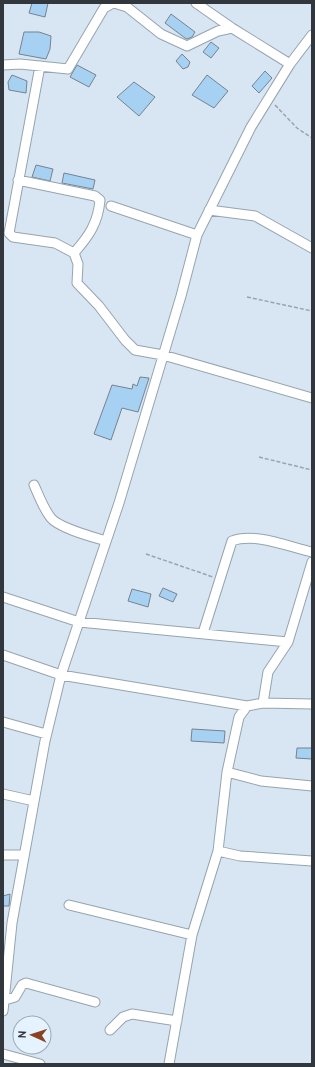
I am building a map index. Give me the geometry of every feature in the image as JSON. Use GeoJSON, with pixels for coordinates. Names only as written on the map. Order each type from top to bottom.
{"type":"FeatureCollection","features":[{"type":"Feature","properties":{"kind":"street"},"geometry":{"type":"LineString","coordinates":[[3,65],[40,66],[68,69],[104,8],[114,3],[127,7],[162,34],[187,46],[218,31],[232,28]]}},
{"type":"Feature","properties":{"kind":"street"},"geometry":{"type":"LineString","coordinates":[[196,3],[232,28],[290,64]]}},
{"type":"Feature","properties":{"kind":"street"},"geometry":{"type":"LineString","coordinates":[[3,1011],[5,1000],[8,923],[34,801],[46,734],[61,675],[106,541],[191,262],[197,235],[251,127],[290,64],[312,35]]}},
{"type":"Feature","properties":{"kind":"street"},"geometry":{"type":"LineString","coordinates":[[40,66],[18,180],[6,232],[14,237],[55,243],[74,253],[78,264],[77,283],[100,306],[130,346],[135,350],[163,354],[312,398]]}},
{"type":"Feature","properties":{"kind":"street"},"geometry":{"type":"LineString","coordinates":[[18,180],[95,196],[100,200],[99,210],[90,234],[74,253]]}},
{"type":"Feature","properties":{"kind":"street"},"geometry":{"type":"LineString","coordinates":[[112,206],[197,235]]}},
{"type":"Feature","properties":{"kind":"street"},"geometry":{"type":"LineString","coordinates":[[209,210],[255,216],[312,248]]}},
{"type":"Feature","properties":{"kind":"street"},"geometry":{"type":"LineString","coordinates":[[34,484],[45,509],[52,520],[77,532],[106,541]]}},
{"type":"Feature","properties":{"kind":"street"},"geometry":{"type":"LineString","coordinates":[[203,634],[232,541],[242,537],[258,539],[312,552]]}},
{"type":"Feature","properties":{"kind":"street"},"geometry":{"type":"LineString","coordinates":[[263,703],[268,672],[288,642],[312,562]]}},
{"type":"Feature","properties":{"kind":"street"},"geometry":{"type":"LineString","coordinates":[[3,597],[79,622],[288,642]]}},
{"type":"Feature","properties":{"kind":"street"},"geometry":{"type":"LineString","coordinates":[[3,655],[61,675],[247,706],[263,703],[312,704]]}},
{"type":"Feature","properties":{"kind":"street"},"geometry":{"type":"LineString","coordinates":[[169,1064],[192,935],[218,851],[227,772],[239,717],[247,706]]}},
{"type":"Feature","properties":{"kind":"street"},"geometry":{"type":"LineString","coordinates":[[3,722],[46,734]]}},
{"type":"Feature","properties":{"kind":"street"},"geometry":{"type":"LineString","coordinates":[[227,772],[261,781],[312,786]]}},
{"type":"Feature","properties":{"kind":"street"},"geometry":{"type":"LineString","coordinates":[[3,794],[34,801]]}},
{"type":"Feature","properties":{"kind":"street"},"geometry":{"type":"LineString","coordinates":[[218,851],[240,856],[312,861]]}},
{"type":"Feature","properties":{"kind":"street"},"geometry":{"type":"LineString","coordinates":[[3,855],[23,855]]}},
{"type":"Feature","properties":{"kind":"street"},"geometry":{"type":"LineString","coordinates":[[69,905],[192,935]]}},
{"type":"Feature","properties":{"kind":"street"},"geometry":{"type":"LineString","coordinates":[[5,1000],[15,997],[22,985],[26,983],[95,1002]]}},
{"type":"Feature","properties":{"kind":"street"},"geometry":{"type":"LineString","coordinates":[[110,1030],[123,1017],[132,1014],[176,1021]]}},
{"type":"Feature","properties":{"kind":"street"},"geometry":{"type":"LineString","coordinates":[[3,1054],[40,1064]]}},
{"type":"Feature","properties":{"kind":"path"},"geometry":{"type":"LineString","coordinates":[[269,98],[297,128],[312,138]]}},
{"type":"Feature","properties":{"kind":"path"},"geometry":{"type":"LineString","coordinates":[[246,296],[312,311]]}},
{"type":"Feature","properties":{"kind":"path"},"geometry":{"type":"LineString","coordinates":[[259,457],[312,470]]}},
{"type":"Feature","properties":{"kind":"path"},"geometry":{"type":"LineString","coordinates":[[146,554],[220,580]]}},
{"type":"Feature","properties":{"kind":"building"},"geometry":{"type":"Polygon","coordinates":[[[32,3],[48,3],[45,17],[29,13],[32,3]]]}},
{"type":"Feature","properties":{"kind":"building"},"geometry":{"type":"Polygon","coordinates":[[[171,14],[195,32],[192,37],[187,39],[185,38],[165,23],[171,14]]]}},
{"type":"Feature","properties":{"kind":"building"},"geometry":{"type":"Polygon","coordinates":[[[24,32],[39,32],[51,36],[50,49],[46,59],[19,54],[24,32]]]}},
{"type":"Feature","properties":{"kind":"building"},"geometry":{"type":"Polygon","coordinates":[[[211,42],[219,48],[211,58],[203,52],[211,42]]]}},
{"type":"Feature","properties":{"kind":"building"},"geometry":{"type":"Polygon","coordinates":[[[182,54],[190,62],[188,67],[183,69],[176,61],[182,54]]]}},
{"type":"Feature","properties":{"kind":"building"},"geometry":{"type":"Polygon","coordinates":[[[77,65],[96,75],[89,87],[70,77],[77,65]]]}},
{"type":"Feature","properties":{"kind":"building"},"geometry":{"type":"Polygon","coordinates":[[[265,71],[272,78],[259,93],[252,86],[265,71]]]}},
{"type":"Feature","properties":{"kind":"building"},"geometry":{"type":"Polygon","coordinates":[[[12,75],[27,81],[26,93],[9,90],[8,82],[12,75]]]}},
{"type":"Feature","properties":{"kind":"building"},"geometry":{"type":"Polygon","coordinates":[[[207,75],[228,91],[214,108],[192,95],[207,75]]]}},
{"type":"Feature","properties":{"kind":"building"},"geometry":{"type":"Polygon","coordinates":[[[134,82],[155,97],[139,116],[117,97],[134,82]]]}},
{"type":"Feature","properties":{"kind":"building"},"geometry":{"type":"Polygon","coordinates":[[[36,165],[53,169],[50,181],[32,177],[36,165]]]}},
{"type":"Feature","properties":{"kind":"building"},"geometry":{"type":"Polygon","coordinates":[[[64,173],[95,180],[93,189],[62,183],[64,173]]]}},
{"type":"Feature","properties":{"kind":"building"},"geometry":{"type":"Polygon","coordinates":[[[140,377],[149,378],[138,412],[122,408],[111,440],[94,434],[112,385],[132,389],[133,384],[137,386],[140,377]]]}},
{"type":"Feature","properties":{"kind":"building"},"geometry":{"type":"Polygon","coordinates":[[[163,588],[177,594],[173,602],[159,596],[163,588]]]}},
{"type":"Feature","properties":{"kind":"building"},"geometry":{"type":"Polygon","coordinates":[[[132,589],[151,594],[148,607],[128,601],[132,589]]]}},
{"type":"Feature","properties":{"kind":"building"},"geometry":{"type":"Polygon","coordinates":[[[192,729],[225,731],[224,743],[191,741],[192,729]]]}},
{"type":"Feature","properties":{"kind":"building"},"geometry":{"type":"Polygon","coordinates":[[[297,748],[312,748],[312,759],[296,758],[297,748]]]}},
{"type":"Feature","properties":{"kind":"building"},"geometry":{"type":"Polygon","coordinates":[[[10,894],[9,906],[3,906],[3,896],[10,894]]]}}]}
